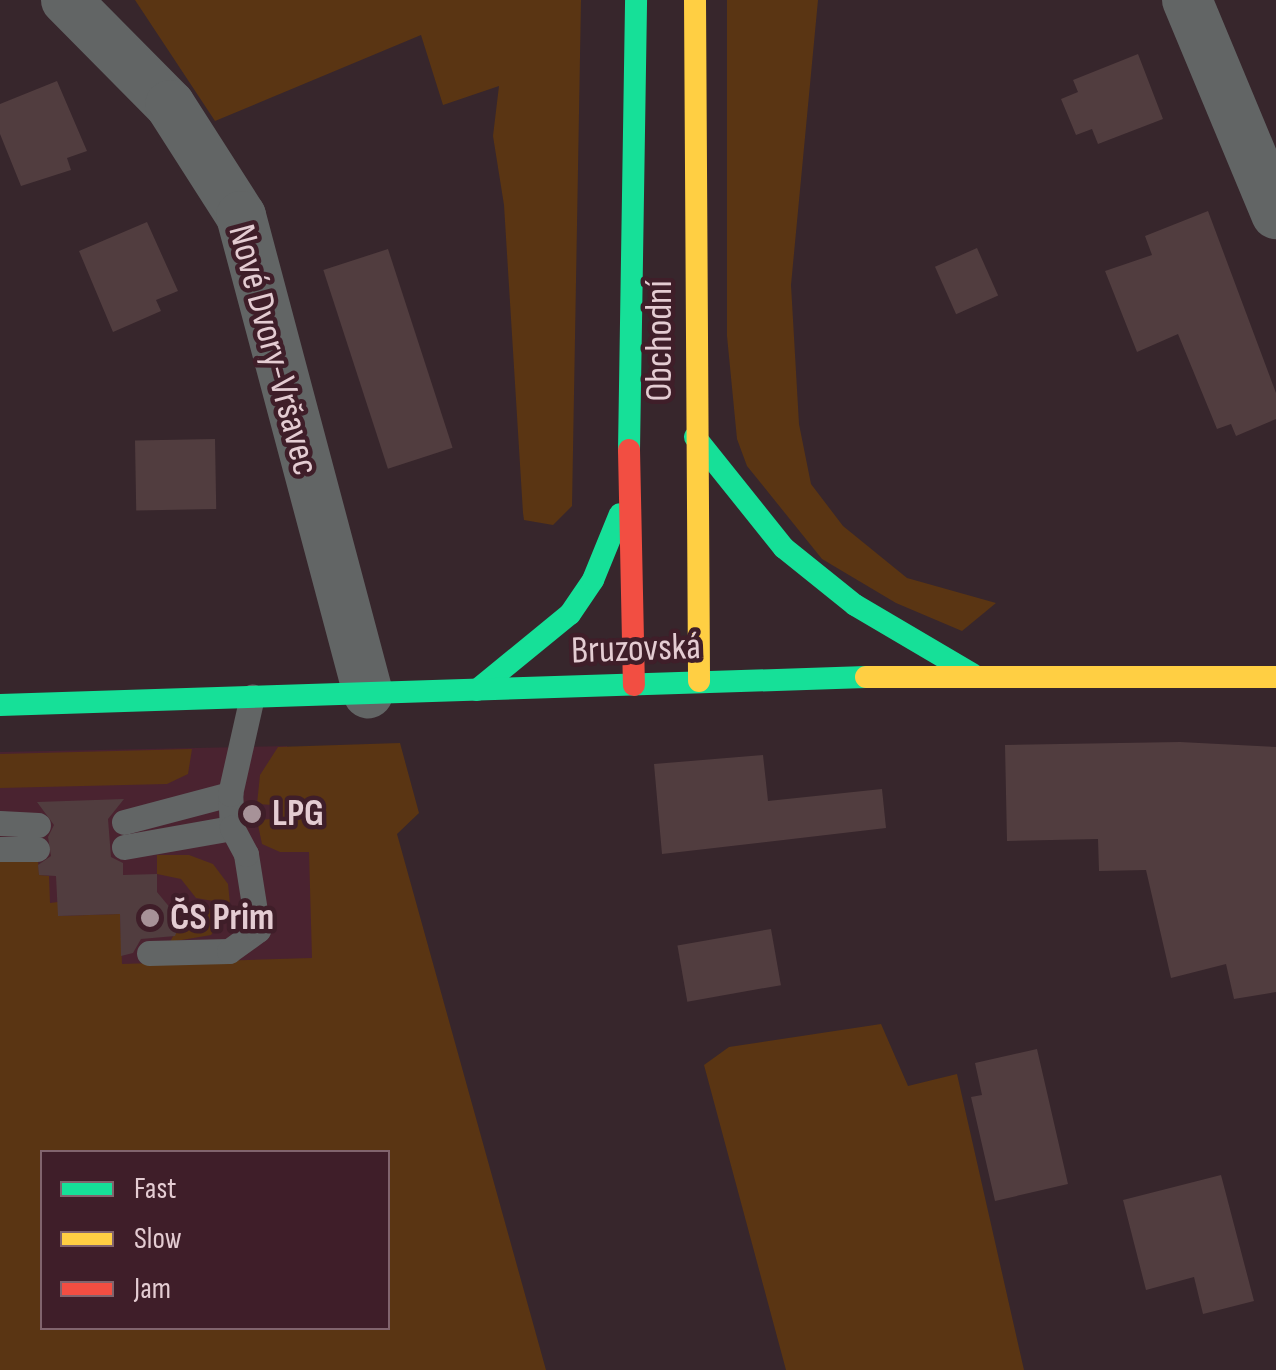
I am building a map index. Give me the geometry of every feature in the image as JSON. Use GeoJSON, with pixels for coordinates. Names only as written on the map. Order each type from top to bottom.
{"type":"FeatureCollection","features":[{"type":"Feature","properties":{"kind":"main road","name":"Obchodní"},"geometry":{"type":"LineString","coordinates":[[634,685],[628,497],[636,0]]}},
{"type":"Feature","properties":{"kind":"main road","name":"Obchodní"},"geometry":{"type":"LineString","coordinates":[[695,0],[699,681]]}},
{"type":"Feature","properties":{"kind":"main road"},"geometry":{"type":"LineString","coordinates":[[696,437],[784,548],[854,606],[972,674]]}},
{"type":"Feature","properties":{"kind":"main road","name":"Obchodní"},"geometry":{"type":"LineString","coordinates":[[478,690],[570,614],[593,580],[628,497]]}},
{"type":"Feature","properties":{"kind":"main road","name":"Bruzovská"},"geometry":{"type":"LineString","coordinates":[[0,704],[972,674],[1276,677]]}},
{"type":"Feature","properties":{"kind":"street","name":"Nové Dvory-Vršavec"},"geometry":{"type":"LineString","coordinates":[[66,0],[170,104],[241,216],[368,693]]}},
{"type":"Feature","properties":{"kind":"street"},"geometry":{"type":"LineString","coordinates":[[1187,0],[1276,214]]}},
{"type":"Feature","properties":{"kind":"lane"},"geometry":{"type":"LineString","coordinates":[[148,953],[228,951],[258,930],[246,854],[232,828],[230,794],[252,696]]}},
{"type":"Feature","properties":{"kind":"lane"},"geometry":{"type":"LineString","coordinates":[[230,794],[124,834],[232,828]]}},
{"type":"Feature","properties":{"kind":"lane"},"geometry":{"type":"LineString","coordinates":[[0,824],[37,837],[0,849]]}},
{"type":"Feature","properties":{"kind":"shaded area"},"geometry":{"type":"Polygon","coordinates":[[[135,0],[581,0],[572,506],[553,525],[524,520],[523,513],[504,205],[493,136],[499,86],[443,105],[421,35],[215,121],[135,0]]]}},
{"type":"Feature","properties":{"kind":"shaded area"},"geometry":{"type":"Polygon","coordinates":[[[727,0],[818,0],[791,285],[799,424],[811,484],[843,526],[907,578],[996,603],[962,631],[896,603],[822,559],[747,466],[737,439],[727,336],[727,0]]]}},
{"type":"Feature","properties":{"kind":"shaded area"},"geometry":{"type":"Polygon","coordinates":[[[400,743],[419,813],[397,834],[546,1370],[0,1370],[0,859],[38,858],[39,875],[49,876],[50,903],[58,902],[59,916],[120,914],[122,964],[312,958],[309,852],[280,852],[262,844],[257,820],[273,819],[273,805],[257,804],[260,775],[278,747],[400,743]]]}},
{"type":"Feature","properties":{"kind":"shaded area"},"geometry":{"type":"Polygon","coordinates":[[[287,746],[338,968],[0,978],[0,752],[287,746]]]}},
{"type":"Feature","properties":{"kind":"shaded area"},"geometry":{"type":"Polygon","coordinates":[[[192,749],[188,774],[167,784],[0,788],[0,754],[192,749]]]}},
{"type":"Feature","properties":{"kind":"shaded area"},"geometry":{"type":"Polygon","coordinates":[[[157,855],[189,855],[213,864],[228,884],[230,904],[196,898],[181,879],[157,874],[157,855]]]}},
{"type":"Feature","properties":{"kind":"shaded area"},"geometry":{"type":"Polygon","coordinates":[[[186,905],[228,912],[211,935],[170,942],[181,921],[177,909],[186,905]]]}},
{"type":"Feature","properties":{"kind":"shaded area"},"geometry":{"type":"Polygon","coordinates":[[[881,1024],[908,1086],[957,1074],[1024,1370],[786,1370],[704,1065],[729,1047],[881,1024]]]}},
{"type":"Feature","properties":{"kind":"building"},"geometry":{"type":"Polygon","coordinates":[[[1138,54],[1163,119],[1098,144],[1092,129],[1076,135],[1061,99],[1078,92],[1073,80],[1138,54]]]}},
{"type":"Feature","properties":{"kind":"building"},"geometry":{"type":"Polygon","coordinates":[[[57,81],[87,151],[67,158],[71,170],[21,186],[0,134],[0,104],[57,81]]]}},
{"type":"Feature","properties":{"kind":"building"},"geometry":{"type":"Polygon","coordinates":[[[1208,211],[1276,393],[1276,419],[1236,436],[1231,424],[1217,429],[1178,334],[1137,352],[1105,271],[1152,255],[1145,236],[1208,211]]]}},
{"type":"Feature","properties":{"kind":"building"},"geometry":{"type":"Polygon","coordinates":[[[147,222],[178,291],[156,300],[161,311],[113,332],[79,251],[147,222]]]}},
{"type":"Feature","properties":{"kind":"building"},"geometry":{"type":"Polygon","coordinates":[[[977,248],[998,296],[956,314],[935,267],[977,248]]]}},
{"type":"Feature","properties":{"kind":"building"},"geometry":{"type":"Polygon","coordinates":[[[388,249],[453,448],[388,469],[323,270],[388,249]]]}},
{"type":"Feature","properties":{"kind":"building"},"geometry":{"type":"Polygon","coordinates":[[[215,439],[216,509],[136,510],[135,440],[215,439]]]}},
{"type":"Feature","properties":{"kind":"building"},"geometry":{"type":"Polygon","coordinates":[[[1180,742],[1276,747],[1276,992],[1234,999],[1226,964],[1171,978],[1146,870],[1099,871],[1098,839],[1007,841],[1005,745],[1180,742]]]}},
{"type":"Feature","properties":{"kind":"building"},"geometry":{"type":"Polygon","coordinates":[[[763,755],[768,801],[882,789],[886,828],[662,854],[654,764],[763,755]]]}},
{"type":"Feature","properties":{"kind":"building"},"geometry":{"type":"Polygon","coordinates":[[[124,799],[108,819],[111,857],[123,863],[123,875],[157,874],[157,892],[181,921],[175,936],[141,939],[133,953],[121,956],[120,914],[58,916],[56,876],[39,875],[38,865],[51,856],[48,837],[54,825],[37,802],[124,799]]]}},
{"type":"Feature","properties":{"kind":"building"},"geometry":{"type":"Polygon","coordinates":[[[771,929],[781,985],[687,1002],[677,945],[771,929]]]}},
{"type":"Feature","properties":{"kind":"building"},"geometry":{"type":"Polygon","coordinates":[[[1037,1049],[1068,1184],[995,1201],[971,1097],[982,1095],[975,1063],[1037,1049]]]}},
{"type":"Feature","properties":{"kind":"building"},"geometry":{"type":"Polygon","coordinates":[[[1221,1175],[1254,1301],[1203,1314],[1194,1277],[1146,1290],[1123,1200],[1221,1175]]]}},
{"type":"Feature","properties":{"kind":"traffic: fast"},"geometry":{"type":"LineString","coordinates":[[629,450],[636,0]]}},
{"type":"Feature","properties":{"kind":"traffic: fast"},"geometry":{"type":"LineString","coordinates":[[695,437],[784,548],[855,605],[972,674]]}},
{"type":"Feature","properties":{"kind":"traffic: fast"},"geometry":{"type":"LineString","coordinates":[[477,690],[570,614],[593,580],[620,514]]}},
{"type":"Feature","properties":{"kind":"traffic: fast"},"geometry":{"type":"LineString","coordinates":[[0,705],[866,677]]}},
{"type":"Feature","properties":{"kind":"traffic: slow"},"geometry":{"type":"LineString","coordinates":[[695,0],[699,681]]}},
{"type":"Feature","properties":{"kind":"traffic: slow"},"geometry":{"type":"LineString","coordinates":[[866,677],[1276,677]]}},
{"type":"Feature","properties":{"kind":"traffic: jam"},"geometry":{"type":"LineString","coordinates":[[629,450],[634,685]]}},
{"type":"Feature","properties":{"kind":"place","name":"LPG"},"geometry":{"type":"Point","coordinates":[252,814]}},
{"type":"Feature","properties":{"kind":"place","name":"ČS Prim"},"geometry":{"type":"Point","coordinates":[150,918]}}]}
